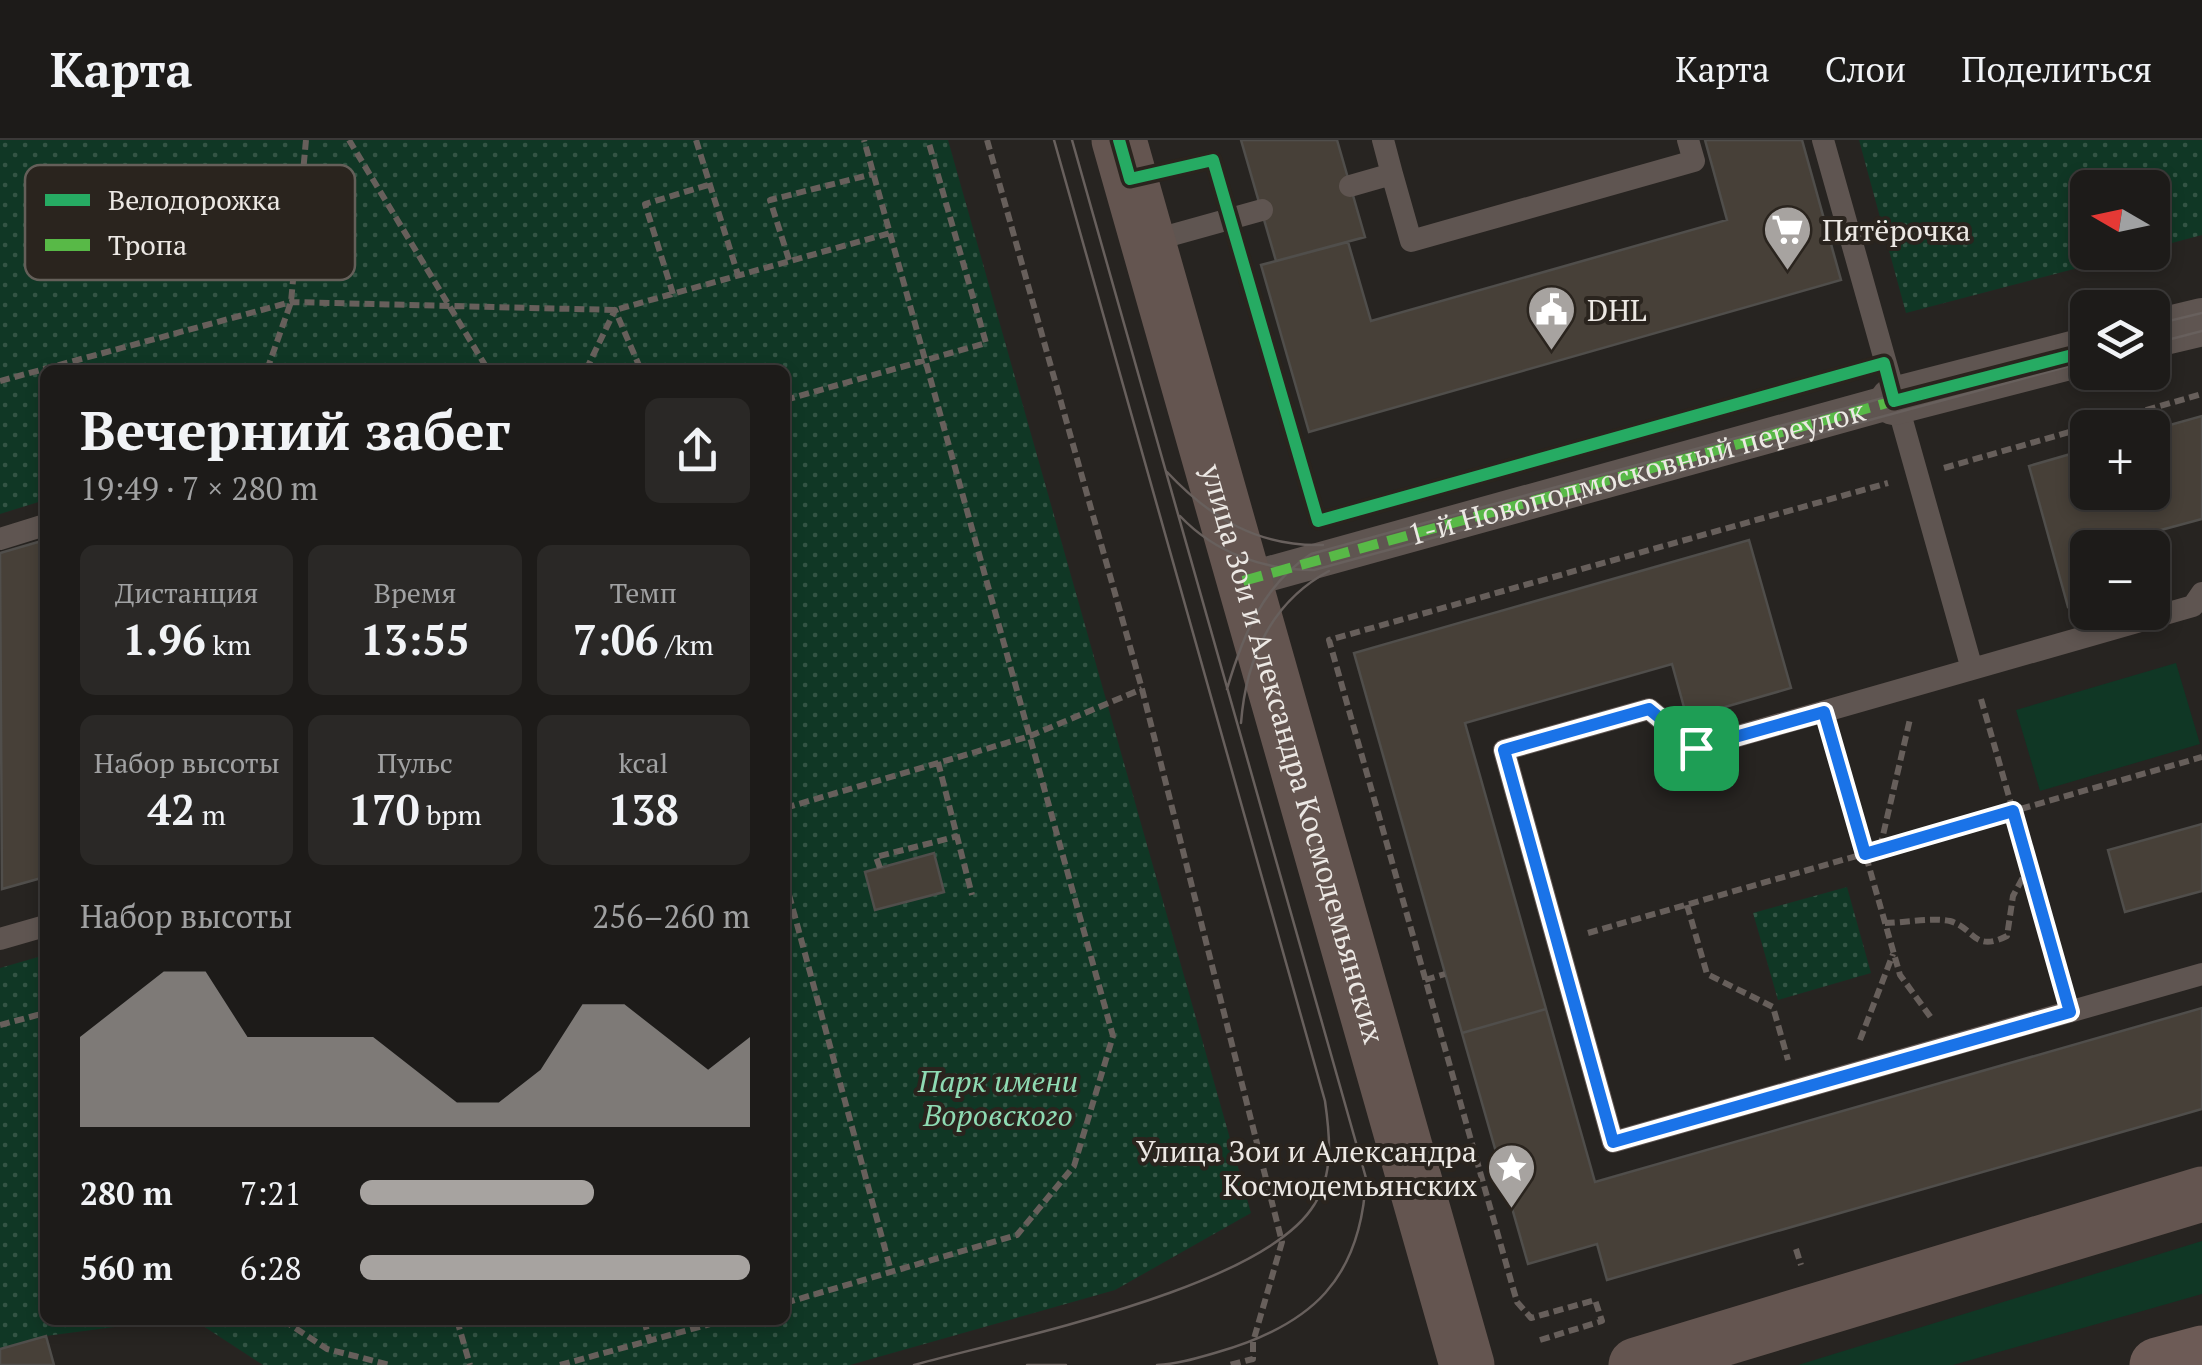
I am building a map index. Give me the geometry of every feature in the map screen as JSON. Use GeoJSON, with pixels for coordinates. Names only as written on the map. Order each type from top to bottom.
{"type":"FeatureCollection","features":[{"type":"Feature","properties":{"kind":"main road","name":"улица Зои и Александра Космодемьянских"},"geometry":{"type":"LineString","coordinates":[[1119,140],[1468,1365]]}},
{"type":"Feature","properties":{"kind":"main road"},"geometry":{"type":"LineString","coordinates":[[1654,1363],[2202,1194]]}},
{"type":"Feature","properties":{"kind":"main road"},"geometry":{"type":"LineString","coordinates":[[2157,1365],[2202,1353]]}},
{"type":"Feature","properties":{"kind":"street"},"geometry":{"type":"LineString","coordinates":[[2170,330],[2202,322]]}},
{"type":"Feature","properties":{"kind":"street","name":"1-й Новоподмосковный переулок"},"geometry":{"type":"LineString","coordinates":[[1243,581],[2070,356]]}},
{"type":"Feature","properties":{"kind":"lane"},"geometry":{"type":"LineString","coordinates":[[1383,140],[1411,242],[1694,161],[1688,140]]}},
{"type":"Feature","properties":{"kind":"lane"},"geometry":{"type":"LineString","coordinates":[[1824,140],[1972,669]]}},
{"type":"Feature","properties":{"kind":"lane"},"geometry":{"type":"LineString","coordinates":[[1350,186],[1392,174]]}},
{"type":"Feature","properties":{"kind":"lane"},"geometry":{"type":"LineString","coordinates":[[1147,242],[1262,210]]}},
{"type":"Feature","properties":{"kind":"lane"},"geometry":{"type":"LineString","coordinates":[[0,539],[40,527]]}},
{"type":"Feature","properties":{"kind":"lane"},"geometry":{"type":"LineString","coordinates":[[2202,593],[2193,606],[1696,748],[1649,709],[1504,750],[1613,1142],[2202,974]]}},
{"type":"Feature","properties":{"kind":"lane"},"geometry":{"type":"LineString","coordinates":[[0,939],[40,927]]}},
{"type":"Feature","properties":{"kind":"path"},"geometry":{"type":"LineString","coordinates":[[304,165],[306,140]]}},
{"type":"Feature","properties":{"kind":"path"},"geometry":{"type":"LineString","coordinates":[[349,140],[485,365]]}},
{"type":"Feature","properties":{"kind":"path"},"geometry":{"type":"LineString","coordinates":[[696,140],[738,275]]}},
{"type":"Feature","properties":{"kind":"path"},"geometry":{"type":"LineString","coordinates":[[790,1301],[1016,1235],[1074,1166],[1113,1036],[864,140]]}},
{"type":"Feature","properties":{"kind":"path"},"geometry":{"type":"LineString","coordinates":[[790,399],[986,343],[928,140]]}},
{"type":"Feature","properties":{"kind":"path"},"geometry":{"type":"LineString","coordinates":[[987,140],[1142,689],[1282,1242],[1253,1342],[1253,1359],[1229,1365]]}},
{"type":"Feature","properties":{"kind":"path"},"geometry":{"type":"LineString","coordinates":[[789,260],[770,200],[873,174]]}},
{"type":"Feature","properties":{"kind":"path"},"geometry":{"type":"LineString","coordinates":[[672,294],[645,204],[708,185]]}},
{"type":"Feature","properties":{"kind":"path"},"geometry":{"type":"LineString","coordinates":[[59,365],[290,302],[616,310],[890,233]]}},
{"type":"Feature","properties":{"kind":"path"},"geometry":{"type":"LineString","coordinates":[[269,365],[290,302],[292,280]]}},
{"type":"Feature","properties":{"kind":"path"},"geometry":{"type":"LineString","coordinates":[[588,365],[616,310]]}},
{"type":"Feature","properties":{"kind":"path"},"geometry":{"type":"LineString","coordinates":[[616,310],[639,365]]}},
{"type":"Feature","properties":{"kind":"path"},"geometry":{"type":"LineString","coordinates":[[0,381],[40,370]]}},
{"type":"Feature","properties":{"kind":"path"},"geometry":{"type":"LineString","coordinates":[[1972,669],[2070,1012]]}},
{"type":"Feature","properties":{"kind":"path"},"geometry":{"type":"LineString","coordinates":[[1880,850],[1918,685]]}},
{"type":"Feature","properties":{"kind":"path"},"geometry":{"type":"LineString","coordinates":[[790,806],[1030,736],[1142,689]]}},
{"type":"Feature","properties":{"kind":"path"},"geometry":{"type":"LineString","coordinates":[[1824,712],[1900,976],[1951,1046]]}},
{"type":"Feature","properties":{"kind":"path"},"geometry":{"type":"LineString","coordinates":[[1557,942],[2202,757]]}},
{"type":"Feature","properties":{"kind":"path"},"geometry":{"type":"LineString","coordinates":[[938,762],[972,895]]}},
{"type":"Feature","properties":{"kind":"path"},"geometry":{"type":"LineString","coordinates":[[880,868],[876,857],[958,836]]}},
{"type":"Feature","properties":{"kind":"path"},"geometry":{"type":"LineString","coordinates":[[1885,923],[1952,921],[1978,941],[1994,943],[2007,936],[2013,896],[2028,867]]}},
{"type":"Feature","properties":{"kind":"path"},"geometry":{"type":"LineString","coordinates":[[790,898],[892,1272]]}},
{"type":"Feature","properties":{"kind":"path"},"geometry":{"type":"LineString","coordinates":[[1687,905],[1707,974],[1773,1007],[1797,1090]]}},
{"type":"Feature","properties":{"kind":"path"},"geometry":{"type":"LineString","coordinates":[[1846,1076],[1894,953]]}},
{"type":"Feature","properties":{"kind":"path"},"geometry":{"type":"LineString","coordinates":[[1425,980],[1446,974]]}},
{"type":"Feature","properties":{"kind":"path"},"geometry":{"type":"LineString","coordinates":[[0,1025],[40,1014]]}},
{"type":"Feature","properties":{"kind":"path"},"geometry":{"type":"LineString","coordinates":[[1540,1340],[1602,1322],[1595,1300]]}},
{"type":"Feature","properties":{"kind":"path"},"geometry":{"type":"LineString","coordinates":[[290,1325],[328,1350],[390,1365]]}},
{"type":"Feature","properties":{"kind":"path"},"geometry":{"type":"LineString","coordinates":[[458,1325],[470,1365]]}},
{"type":"Feature","properties":{"kind":"path"},"geometry":{"type":"LineString","coordinates":[[645,1325],[650,1342]]}},
{"type":"Feature","properties":{"kind":"path"},"geometry":{"type":"LineString","coordinates":[[560,1365],[708,1325]]}},
{"type":"Feature","properties":{"kind":"green space","name":"Парк имени Воровского"},"geometry":{"type":"Polygon","coordinates":[[[0,140],[948,140],[1251,1213],[1115,1290],[850,1365],[263,1365],[202,1325],[790,1325],[790,365],[40,365],[40,502],[0,514],[0,140]]]}},
{"type":"Feature","properties":{"kind":"green space"},"geometry":{"type":"Polygon","coordinates":[[[1859,140],[2202,140],[2202,235],[2170,243],[2170,170],[2070,170],[2070,270],[1906,313],[1859,140]]]}},
{"type":"Feature","properties":{"kind":"green space"},"geometry":{"type":"Polygon","coordinates":[[[2176,663],[2200,744],[2040,791],[2016,710],[2176,663]]]}},
{"type":"Feature","properties":{"kind":"green space"},"geometry":{"type":"Polygon","coordinates":[[[1847,887],[1871,973],[1778,1000],[1753,913],[1847,887]]]}},
{"type":"Feature","properties":{"kind":"green space"},"geometry":{"type":"Polygon","coordinates":[[[40,956],[40,1325],[130,1325],[46,1336],[0,1349],[0,968],[40,956]]]}},
{"type":"Feature","properties":{"kind":"green space"},"geometry":{"type":"Polygon","coordinates":[[[2202,1241],[2202,1294],[1953,1365],[1798,1365],[2202,1241]]]}},
{"type":"Feature","properties":{"kind":"building"},"geometry":{"type":"Polygon","coordinates":[[[1241,140],[1337,140],[1365,237],[1276,261],[1241,140]]]}},
{"type":"Feature","properties":{"kind":"building"},"geometry":{"type":"Polygon","coordinates":[[[1705,140],[1802,140],[1841,280],[1309,432],[1261,265],[1348,242],[1371,321],[1727,220],[1705,140]]]}},
{"type":"Feature","properties":{"kind":"building"},"geometry":{"type":"Polygon","coordinates":[[[2202,416],[2202,519],[2161,530],[2070,530],[2068,607],[2029,466],[2070,454],[2070,510],[2170,510],[2170,425],[2202,416]]]}},
{"type":"Feature","properties":{"kind":"building"},"geometry":{"type":"Polygon","coordinates":[[[1749,540],[1791,688],[1687,718],[1672,664],[1465,723],[1546,1009],[1462,1033],[1354,653],[1749,540]]]}},
{"type":"Feature","properties":{"kind":"building"},"geometry":{"type":"Polygon","coordinates":[[[40,541],[40,878],[2,889],[0,553],[40,541]]]}},
{"type":"Feature","properties":{"kind":"building"},"geometry":{"type":"Polygon","coordinates":[[[2202,824],[2202,891],[2125,912],[2108,850],[2202,824]]]}},
{"type":"Feature","properties":{"kind":"building"},"geometry":{"type":"Polygon","coordinates":[[[934,853],[944,892],[875,910],[865,872],[934,853]]]}},
{"type":"Feature","properties":{"kind":"building"},"geometry":{"type":"Polygon","coordinates":[[[2202,1008],[2202,1109],[1607,1280],[1597,1244],[1528,1264],[1462,1033],[1546,1009],[1595,1182],[2202,1008]]]}},
{"type":"Feature","properties":{"kind":"building"},"geometry":{"type":"Polygon","coordinates":[[[46,1336],[54,1365],[0,1365],[0,1349],[46,1336]]]}},
{"type":"Feature","properties":{"kind":"tram line"},"geometry":{"type":"LineString","coordinates":[[914,1365],[1131,1306],[1244,1261],[1286,1235],[1314,1205],[1328,1168],[1325,1101],[1054,140]]}},
{"type":"Feature","properties":{"kind":"tram line"},"geometry":{"type":"LineString","coordinates":[[1072,140],[1366,1178],[1354,1244],[1342,1270],[1305,1312],[1251,1341],[1157,1365]]}},
{"type":"Feature","properties":{"kind":"tram line"},"geometry":{"type":"LineString","coordinates":[[2170,321],[2202,313]]}},
{"type":"Feature","properties":{"kind":"tram line"},"geometry":{"type":"LineString","coordinates":[[2170,339],[2202,331]]}},
{"type":"Feature","properties":{"kind":"tram line"},"geometry":{"type":"LineString","coordinates":[[1227,689],[1257,613],[1280,581],[1311,554],[2070,347]]}},
{"type":"Feature","properties":{"kind":"tram line"},"geometry":{"type":"LineString","coordinates":[[1180,516],[1209,540],[1241,557],[1277,567],[1314,570],[2070,366]]}},
{"type":"Feature","properties":{"kind":"tram line"},"geometry":{"type":"LineString","coordinates":[[1167,472],[1201,503],[1237,526],[1278,541],[1323,545]]}},
{"type":"Feature","properties":{"kind":"tram line"},"geometry":{"type":"LineString","coordinates":[[1241,723],[1249,677],[1265,635],[1291,599],[1329,571]]}},
{"type":"Feature","properties":{"kind":"tram line"},"geometry":{"type":"LineString","coordinates":[[1027,1365],[1066,1365]]}},
{"type":"Feature","properties":{"kind":"marked path"},"geometry":{"type":"LineString","coordinates":[[1243,581],[1894,401]]}},
{"type":"Feature","properties":{"kind":"cycle path"},"geometry":{"type":"LineString","coordinates":[[1119,140],[1130,179],[1213,160],[1318,521],[1884,363],[1894,401],[2070,356]]}},
{"type":"Feature","properties":{"kind":"place","name":"Пятёрочка"},"geometry":{"type":"Point","coordinates":[1787,272]}},
{"type":"Feature","properties":{"kind":"place","name":"DHL"},"geometry":{"type":"Point","coordinates":[1552,352]}},
{"type":"Feature","properties":{"kind":"place","name":"Улица Зои и Александра Космодемьянских"},"geometry":{"type":"Point","coordinates":[1512,1210]}},
{"type":"Feature","properties":{"kind":"route"},"geometry":{"type":"LineString","coordinates":[[1649,709],[1696,748],[1824,712],[1865,854],[2013,811],[2070,1012],[1613,1142],[1504,750],[1649,709]]}}]}
